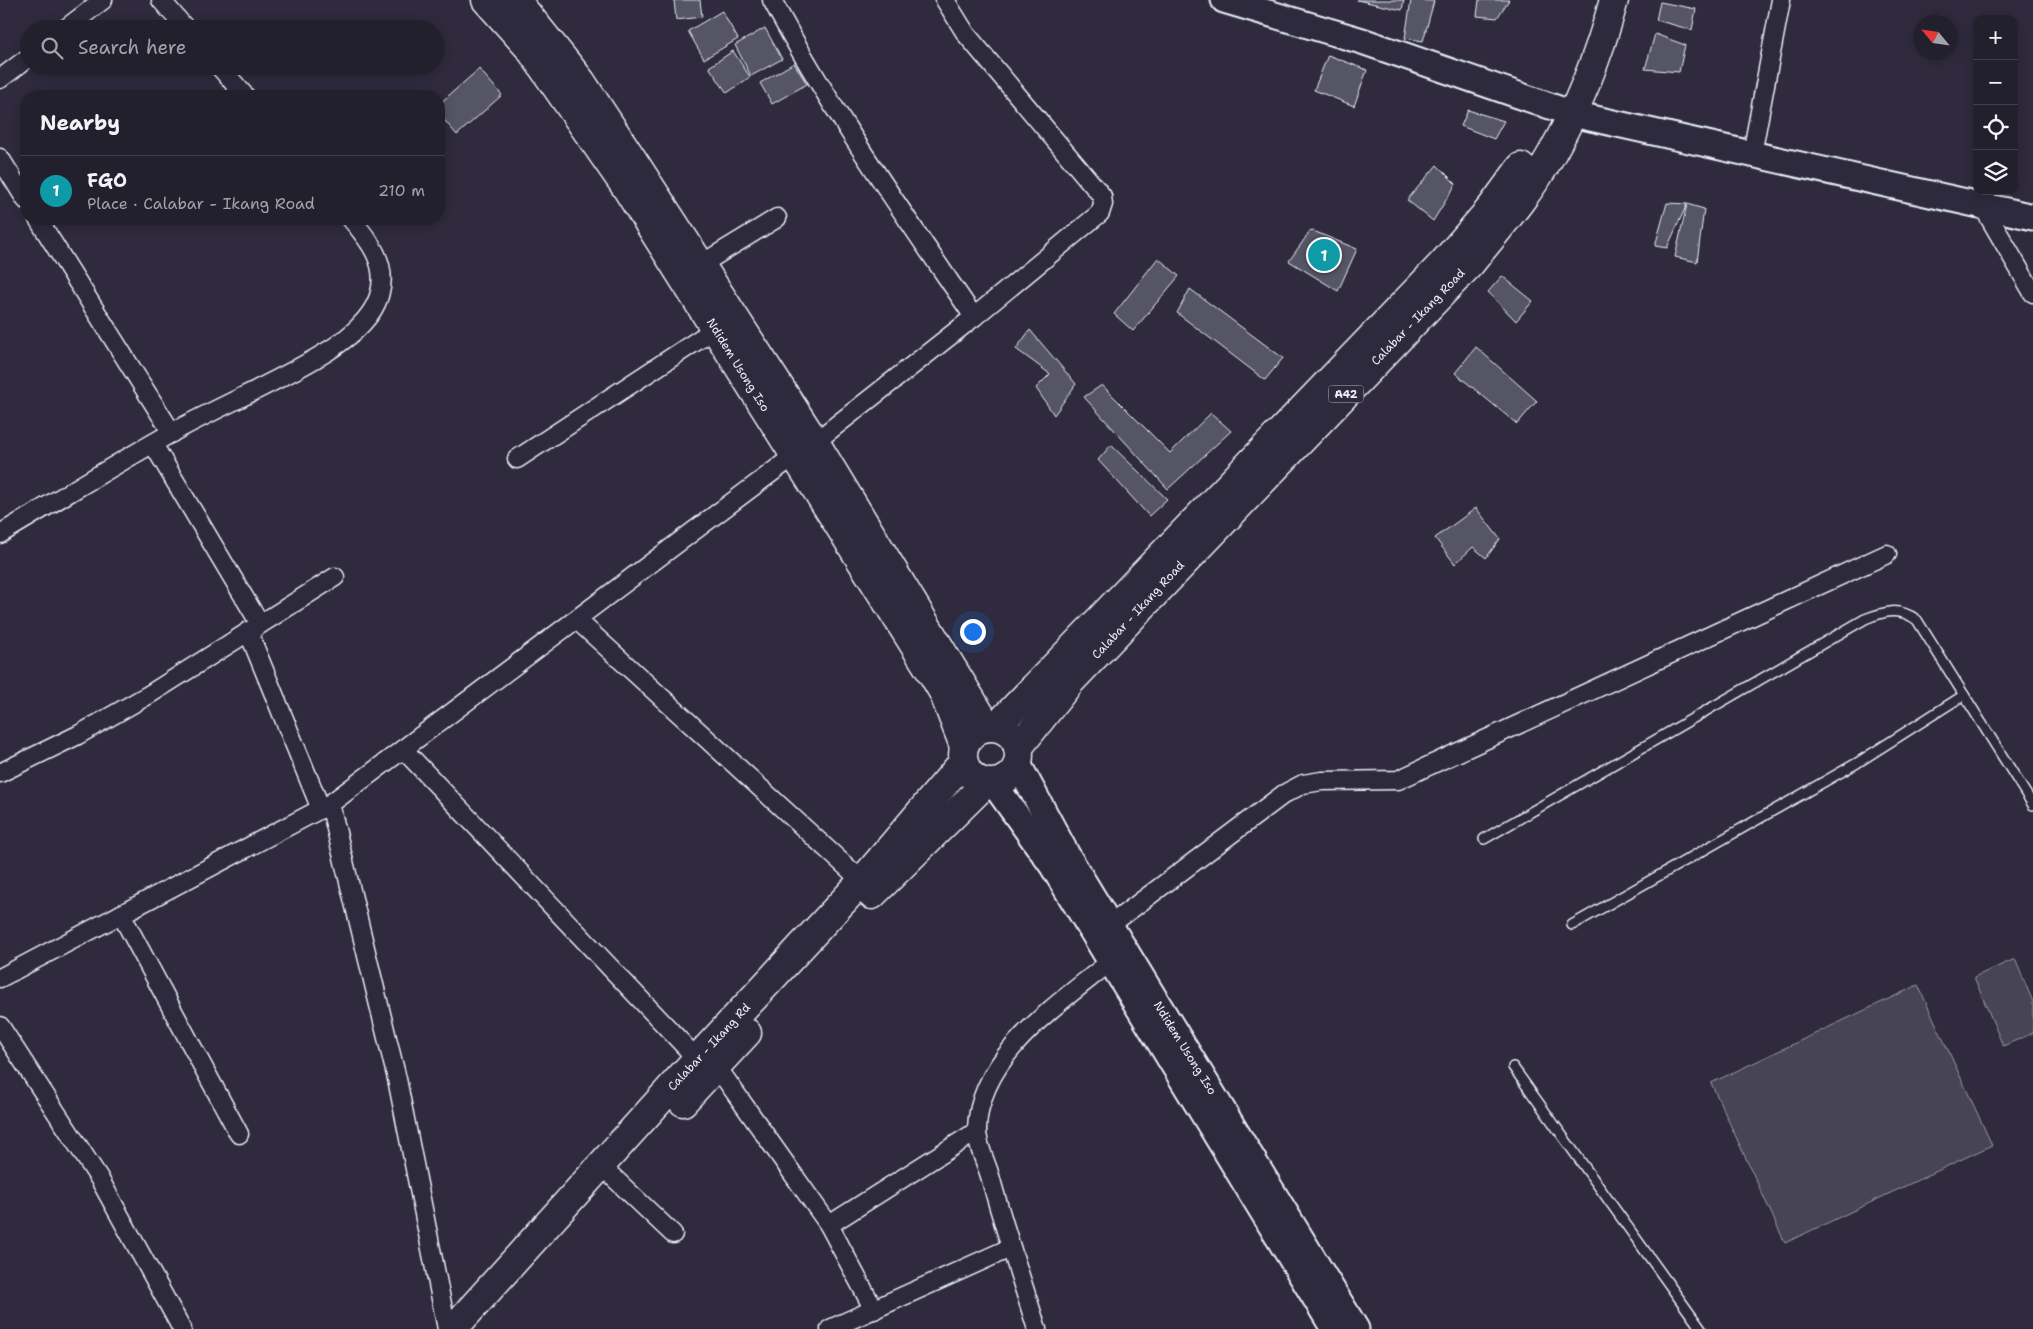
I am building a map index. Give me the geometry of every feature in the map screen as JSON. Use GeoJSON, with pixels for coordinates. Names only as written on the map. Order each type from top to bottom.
{"type":"FeatureCollection","features":[{"type":"Feature","properties":{"kind":"main road","name":"Ndidem Usong Iso"},"geometry":{"type":"LineString","coordinates":[[486,0],[530,49],[626,189],[715,328],[805,448],[992,727]]}},
{"type":"Feature","properties":{"kind":"main road","name":"Ndidem Usong Iso"},"geometry":{"type":"LineString","coordinates":[[516,0],[581,81],[700,265],[943,692],[964,754]]}},
{"type":"Feature","properties":{"kind":"main road","name":"Calabar - Ikang Road"},"geometry":{"type":"LineString","coordinates":[[1018,756],[1078,674],[1164,581],[1294,450],[1471,263],[1525,194],[1550,157],[1565,111],[1575,66],[1595,0]]}},
{"type":"Feature","properties":{"kind":"main road","name":"Calabar - Ikang Road"},"geometry":{"type":"LineString","coordinates":[[992,727],[1444,262],[1509,185],[1565,111],[1593,68],[1614,0]]}},
{"type":"Feature","properties":{"kind":"main road"},"geometry":{"type":"LineString","coordinates":[[992,727],[1010,734],[1018,756],[1008,778],[990,784],[971,776],[964,754],[973,733],[992,727]]}},
{"type":"Feature","properties":{"kind":"main road","name":"Calabar - Ikang Rd"},"geometry":{"type":"LineString","coordinates":[[477,1329],[613,1177],[862,881],[964,754]]}},
{"type":"Feature","properties":{"kind":"main road","name":"Calabar - Ikang Rd"},"geometry":{"type":"LineString","coordinates":[[453,1329],[707,1063],[875,891],[990,784]]}},
{"type":"Feature","properties":{"kind":"street"},"geometry":{"type":"LineString","coordinates":[[77,20],[103,0]]}},
{"type":"Feature","properties":{"kind":"street"},"geometry":{"type":"LineString","coordinates":[[161,0],[178,20]]}},
{"type":"Feature","properties":{"kind":"street"},"geometry":{"type":"LineString","coordinates":[[772,0],[801,55],[858,147],[974,317]]}},
{"type":"Feature","properties":{"kind":"street"},"geometry":{"type":"LineString","coordinates":[[0,978],[325,806],[577,620],[805,448],[974,317],[1100,213],[1104,200],[966,34],[944,0]]}},
{"type":"Feature","properties":{"kind":"street"},"geometry":{"type":"LineString","coordinates":[[1224,0],[1362,41],[1565,111],[2033,217]]}},
{"type":"Feature","properties":{"kind":"street"},"geometry":{"type":"LineString","coordinates":[[1752,154],[1782,0]]}},
{"type":"Feature","properties":{"kind":"street"},"geometry":{"type":"LineString","coordinates":[[0,79],[20,64]]}},
{"type":"Feature","properties":{"kind":"street"},"geometry":{"type":"LineString","coordinates":[[227,75],[240,90]]}},
{"type":"Feature","properties":{"kind":"street"},"geometry":{"type":"LineString","coordinates":[[0,158],[20,190]]}},
{"type":"Feature","properties":{"kind":"street"},"geometry":{"type":"LineString","coordinates":[[1982,205],[2033,293]]}},
{"type":"Feature","properties":{"kind":"street"},"geometry":{"type":"LineString","coordinates":[[700,265],[777,218]]}},
{"type":"Feature","properties":{"kind":"street"},"geometry":{"type":"LineString","coordinates":[[42,225],[172,433]]}},
{"type":"Feature","properties":{"kind":"street"},"geometry":{"type":"LineString","coordinates":[[0,534],[172,433],[328,351],[356,330],[369,314],[379,297],[382,279],[379,261],[369,240],[356,225]]}},
{"type":"Feature","properties":{"kind":"street"},"geometry":{"type":"LineString","coordinates":[[518,459],[715,328]]}},
{"type":"Feature","properties":{"kind":"street"},"geometry":{"type":"LineString","coordinates":[[153,444],[254,628],[325,806],[398,1079],[447,1329]]}},
{"type":"Feature","properties":{"kind":"street"},"geometry":{"type":"LineString","coordinates":[[1110,925],[1284,794],[1303,784],[1322,781],[1398,780],[1888,554]]}},
{"type":"Feature","properties":{"kind":"street"},"geometry":{"type":"LineString","coordinates":[[0,773],[78,735],[150,694],[336,577]]}},
{"type":"Feature","properties":{"kind":"street"},"geometry":{"type":"LineString","coordinates":[[577,620],[862,881]]}},
{"type":"Feature","properties":{"kind":"street"},"geometry":{"type":"LineString","coordinates":[[403,749],[707,1063],[829,1225],[874,1310]]}},
{"type":"Feature","properties":{"kind":"street","name":"Ndidem Usong Iso"},"geometry":{"type":"LineString","coordinates":[[1018,756],[1068,855],[1356,1329]]}},
{"type":"Feature","properties":{"kind":"street","name":"Ndidem Usong Iso"},"geometry":{"type":"LineString","coordinates":[[990,784],[1052,865],[1334,1329]]}},
{"type":"Feature","properties":{"kind":"street"},"geometry":{"type":"LineString","coordinates":[[121,914],[239,1134]]}},
{"type":"Feature","properties":{"kind":"street"},"geometry":{"type":"LineString","coordinates":[[1038,1329],[1010,1248],[976,1131],[984,1095],[997,1069],[1016,1043],[1037,1022],[1111,961]]}},
{"type":"Feature","properties":{"kind":"street"},"geometry":{"type":"LineString","coordinates":[[0,1026],[99,1178],[182,1329]]}},
{"type":"Feature","properties":{"kind":"street"},"geometry":{"type":"LineString","coordinates":[[829,1225],[976,1131]]}},
{"type":"Feature","properties":{"kind":"street"},"geometry":{"type":"LineString","coordinates":[[613,1177],[673,1234]]}},
{"type":"Feature","properties":{"kind":"street"},"geometry":{"type":"LineString","coordinates":[[830,1329],[1010,1248]]}},
{"type":"Feature","properties":{"kind":"lane"},"geometry":{"type":"LineString","coordinates":[[1484,839],[1866,619],[1881,613],[1906,613],[1917,620],[2033,805]]}},
{"type":"Feature","properties":{"kind":"lane"},"geometry":{"type":"LineString","coordinates":[[1572,925],[1857,763],[1964,695]]}},
{"type":"Feature","properties":{"kind":"lane"},"geometry":{"type":"LineString","coordinates":[[1513,1067],[1701,1329]]}},
{"type":"Feature","properties":{"kind":"shaded area"},"geometry":{"type":"Polygon","coordinates":[[[2015,959],[2033,1002],[2033,1033],[2003,1046],[1974,977],[2015,959]]]}},
{"type":"Feature","properties":{"kind":"shaded area"},"geometry":{"type":"Polygon","coordinates":[[[1918,985],[1992,1145],[1785,1243],[1711,1083],[1918,985]]]}},
{"type":"Feature","properties":{"kind":"building"},"geometry":{"type":"Polygon","coordinates":[[[674,0],[700,0],[702,17],[676,20],[674,0]]]}},
{"type":"Feature","properties":{"kind":"building"},"geometry":{"type":"Polygon","coordinates":[[[1357,0],[1404,0],[1402,10],[1357,0]]]}},
{"type":"Feature","properties":{"kind":"building"},"geometry":{"type":"Polygon","coordinates":[[[1411,0],[1434,1],[1423,41],[1405,38],[1411,0]]]}},
{"type":"Feature","properties":{"kind":"building"},"geometry":{"type":"Polygon","coordinates":[[[1479,0],[1509,0],[1497,18],[1477,16],[1479,0]]]}},
{"type":"Feature","properties":{"kind":"building"},"geometry":{"type":"Polygon","coordinates":[[[1660,2],[1696,9],[1692,30],[1656,20],[1660,2]]]}},
{"type":"Feature","properties":{"kind":"building"},"geometry":{"type":"Polygon","coordinates":[[[722,11],[738,39],[704,59],[688,31],[722,11]]]}},
{"type":"Feature","properties":{"kind":"building"},"geometry":{"type":"Polygon","coordinates":[[[765,28],[782,59],[751,76],[735,45],[765,28]]]}},
{"type":"Feature","properties":{"kind":"building"},"geometry":{"type":"Polygon","coordinates":[[[1655,34],[1685,45],[1679,72],[1645,69],[1655,34]]]}},
{"type":"Feature","properties":{"kind":"building"},"geometry":{"type":"Polygon","coordinates":[[[733,51],[750,77],[727,93],[709,67],[733,51]]]}},
{"type":"Feature","properties":{"kind":"building"},"geometry":{"type":"Polygon","coordinates":[[[1328,55],[1367,70],[1354,106],[1314,90],[1328,55]]]}},
{"type":"Feature","properties":{"kind":"building"},"geometry":{"type":"Polygon","coordinates":[[[794,63],[807,84],[772,104],[760,83],[794,63]]]}},
{"type":"Feature","properties":{"kind":"building"},"geometry":{"type":"Polygon","coordinates":[[[479,69],[502,95],[457,135],[445,121],[445,99],[479,69]]]}},
{"type":"Feature","properties":{"kind":"building"},"geometry":{"type":"Polygon","coordinates":[[[1468,110],[1504,121],[1494,139],[1461,126],[1468,110]]]}},
{"type":"Feature","properties":{"kind":"building"},"geometry":{"type":"Polygon","coordinates":[[[1437,165],[1456,184],[1433,221],[1407,200],[1437,165]]]}},
{"type":"Feature","properties":{"kind":"building"},"geometry":{"type":"Polygon","coordinates":[[[1667,203],[1687,204],[1667,248],[1655,246],[1667,203]]]}},
{"type":"Feature","properties":{"kind":"building"},"geometry":{"type":"Polygon","coordinates":[[[1687,204],[1704,209],[1697,262],[1675,257],[1687,204]]]}},
{"type":"Feature","properties":{"kind":"building"},"geometry":{"type":"Polygon","coordinates":[[[1311,230],[1357,249],[1338,291],[1289,261],[1311,230]]]}},
{"type":"Feature","properties":{"kind":"building"},"geometry":{"type":"Polygon","coordinates":[[[1158,258],[1179,276],[1133,331],[1114,314],[1158,258]]]}},
{"type":"Feature","properties":{"kind":"building"},"geometry":{"type":"Polygon","coordinates":[[[1502,276],[1533,301],[1516,321],[1488,292],[1502,276]]]}},
{"type":"Feature","properties":{"kind":"building"},"geometry":{"type":"Polygon","coordinates":[[[1190,289],[1283,358],[1265,380],[1177,313],[1190,289]]]}},
{"type":"Feature","properties":{"kind":"building"},"geometry":{"type":"Polygon","coordinates":[[[1030,330],[1076,384],[1054,415],[1036,388],[1050,374],[1016,349],[1030,330]]]}},
{"type":"Feature","properties":{"kind":"building"},"geometry":{"type":"Polygon","coordinates":[[[1476,347],[1537,401],[1517,424],[1455,373],[1476,347]]]}},
{"type":"Feature","properties":{"kind":"building"},"geometry":{"type":"Polygon","coordinates":[[[1102,385],[1170,453],[1211,413],[1231,431],[1168,489],[1084,397],[1102,385]]]}},
{"type":"Feature","properties":{"kind":"building"},"geometry":{"type":"Polygon","coordinates":[[[1111,445],[1167,499],[1149,516],[1098,460],[1111,445]]]}},
{"type":"Feature","properties":{"kind":"building"},"geometry":{"type":"Polygon","coordinates":[[[1476,508],[1500,539],[1486,558],[1473,547],[1455,564],[1435,538],[1476,508]]]}},
{"type":"Feature","properties":{"kind":"place","name":"FGO"},"geometry":{"type":"Point","coordinates":[1324,255]}}]}
